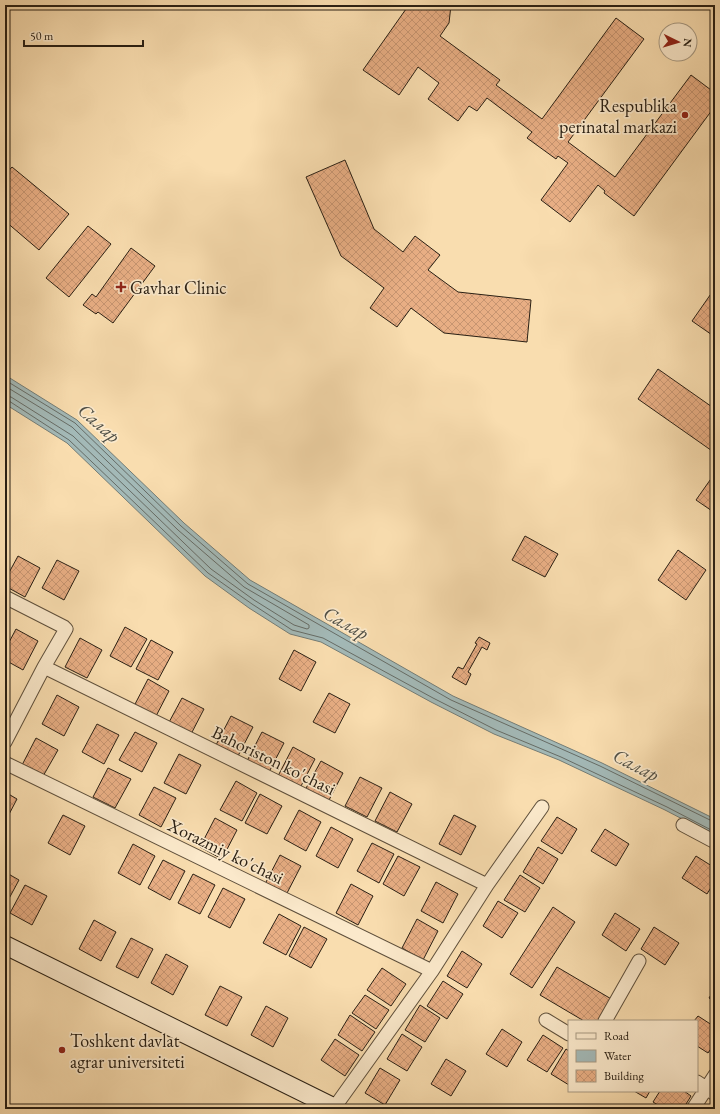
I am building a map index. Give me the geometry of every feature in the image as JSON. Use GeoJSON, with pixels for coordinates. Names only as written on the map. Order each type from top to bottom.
{"type":"FeatureCollection","features":[{"type":"Feature","properties":{"kind":"main road"},"geometry":{"type":"LineString","coordinates":[[5,945],[336,1108]]}},
{"type":"Feature","properties":{"kind":"street"},"geometry":{"type":"LineString","coordinates":[[5,597],[66,629],[44,667],[5,742]]}},
{"type":"Feature","properties":{"kind":"street","name":"Bahoriston ko'chasi"},"geometry":{"type":"LineString","coordinates":[[44,667],[487,885]]}},
{"type":"Feature","properties":{"kind":"street","name":"Xorazmiy ko'chasi"},"geometry":{"type":"LineString","coordinates":[[5,763],[432,972]]}},
{"type":"Feature","properties":{"kind":"street"},"geometry":{"type":"LineString","coordinates":[[336,1108],[432,972],[487,885],[542,807]]}},
{"type":"Feature","properties":{"kind":"street"},"geometry":{"type":"LineString","coordinates":[[683,825],[715,842]]}},
{"type":"Feature","properties":{"kind":"street"},"geometry":{"type":"LineString","coordinates":[[606,1020],[639,961]]}},
{"type":"Feature","properties":{"kind":"street"},"geometry":{"type":"LineString","coordinates":[[546,1020],[568,1033]]}},
{"type":"Feature","properties":{"kind":"street"},"geometry":{"type":"LineString","coordinates":[[693,1109],[715,1075]]}},
{"type":"Feature","properties":{"kind":"water","name":"Салар"},"geometry":{"type":"Polygon","coordinates":[[[5,375],[77,420],[184,523],[250,580],[453,696],[602,763],[715,819],[715,836],[665,810],[559,760],[494,734],[431,702],[321,642],[290,634],[249,608],[205,576],[67,443],[5,404],[5,375]]]}},
{"type":"Feature","properties":{"kind":"building","name":"Respublika perinatal markazi"},"geometry":{"type":"Polygon","coordinates":[[[407,5],[451,5],[449,23],[440,36],[500,80],[496,85],[542,119],[616,18],[644,39],[568,142],[615,177],[691,75],[715,93],[715,106],[634,216],[604,193],[605,191],[598,185],[570,222],[541,200],[568,163],[558,156],[556,159],[527,138],[532,132],[487,98],[477,111],[469,106],[458,121],[428,99],[439,83],[418,67],[399,95],[363,70],[406,9],[407,5]]]}},
{"type":"Feature","properties":{"kind":"building"},"geometry":{"type":"Polygon","coordinates":[[[345,160],[374,229],[403,252],[415,236],[440,255],[428,270],[458,292],[531,300],[527,342],[444,333],[411,308],[397,327],[370,308],[384,288],[341,256],[306,177],[345,160]]]}},
{"type":"Feature","properties":{"kind":"building"},"geometry":{"type":"Polygon","coordinates":[[[12,167],[69,214],[39,250],[5,221],[5,175],[12,167]]]}},
{"type":"Feature","properties":{"kind":"building"},"geometry":{"type":"Polygon","coordinates":[[[88,226],[111,244],[69,297],[46,278],[88,226]]]}},
{"type":"Feature","properties":{"kind":"building"},"geometry":{"type":"Polygon","coordinates":[[[131,248],[155,266],[113,323],[98,312],[96,314],[83,305],[92,294],[96,297],[131,248]]]}},
{"type":"Feature","properties":{"kind":"building"},"geometry":{"type":"Polygon","coordinates":[[[715,288],[715,337],[692,321],[715,288]]]}},
{"type":"Feature","properties":{"kind":"building"},"geometry":{"type":"Polygon","coordinates":[[[658,369],[715,409],[715,453],[638,399],[658,369]]]}},
{"type":"Feature","properties":{"kind":"building"},"geometry":{"type":"Polygon","coordinates":[[[715,473],[715,513],[696,500],[715,473]]]}},
{"type":"Feature","properties":{"kind":"building"},"geometry":{"type":"Polygon","coordinates":[[[525,536],[558,554],[545,577],[512,560],[525,536]]]}},
{"type":"Feature","properties":{"kind":"building"},"geometry":{"type":"Polygon","coordinates":[[[678,550],[706,570],[686,600],[658,580],[678,550]]]}},
{"type":"Feature","properties":{"kind":"building"},"geometry":{"type":"Polygon","coordinates":[[[18,556],[40,568],[25,597],[5,586],[5,580],[18,556]]]}},
{"type":"Feature","properties":{"kind":"building"},"geometry":{"type":"Polygon","coordinates":[[[57,560],[79,571],[64,600],[42,588],[57,560]]]}},
{"type":"Feature","properties":{"kind":"building"},"geometry":{"type":"Polygon","coordinates":[[[125,627],[147,639],[131,667],[110,656],[125,627]]]}},
{"type":"Feature","properties":{"kind":"building"},"geometry":{"type":"Polygon","coordinates":[[[16,629],[38,641],[23,670],[5,660],[5,650],[16,629]]]}},
{"type":"Feature","properties":{"kind":"building"},"geometry":{"type":"Polygon","coordinates":[[[479,637],[490,643],[487,650],[482,647],[468,672],[471,674],[466,685],[452,677],[458,667],[463,669],[477,644],[475,643],[479,637]]]}},
{"type":"Feature","properties":{"kind":"building"},"geometry":{"type":"Polygon","coordinates":[[[80,638],[102,650],[87,678],[65,667],[80,638]]]}},
{"type":"Feature","properties":{"kind":"building"},"geometry":{"type":"Polygon","coordinates":[[[151,640],[173,652],[158,680],[136,669],[151,640]]]}},
{"type":"Feature","properties":{"kind":"building"},"geometry":{"type":"Polygon","coordinates":[[[294,650],[316,662],[301,691],[279,679],[294,650]]]}},
{"type":"Feature","properties":{"kind":"building"},"geometry":{"type":"Polygon","coordinates":[[[148,679],[169,691],[154,720],[133,708],[148,679]]]}},
{"type":"Feature","properties":{"kind":"building"},"geometry":{"type":"Polygon","coordinates":[[[329,693],[350,704],[335,733],[313,722],[329,693]]]}},
{"type":"Feature","properties":{"kind":"building"},"geometry":{"type":"Polygon","coordinates":[[[57,695],[79,707],[64,736],[42,724],[57,695]]]}},
{"type":"Feature","properties":{"kind":"building"},"geometry":{"type":"Polygon","coordinates":[[[182,698],[204,709],[189,738],[167,726],[182,698]]]}},
{"type":"Feature","properties":{"kind":"building"},"geometry":{"type":"Polygon","coordinates":[[[231,716],[253,727],[238,756],[216,745],[231,716]]]}},
{"type":"Feature","properties":{"kind":"building"},"geometry":{"type":"Polygon","coordinates":[[[97,724],[119,735],[104,764],[82,752],[97,724]]]}},
{"type":"Feature","properties":{"kind":"building"},"geometry":{"type":"Polygon","coordinates":[[[135,732],[157,743],[142,772],[119,760],[135,732]]]}},
{"type":"Feature","properties":{"kind":"building"},"geometry":{"type":"Polygon","coordinates":[[[262,732],[284,743],[269,772],[247,761],[262,732]]]}},
{"type":"Feature","properties":{"kind":"building"},"geometry":{"type":"Polygon","coordinates":[[[36,738],[58,750],[42,778],[21,767],[36,738]]]}},
{"type":"Feature","properties":{"kind":"building"},"geometry":{"type":"Polygon","coordinates":[[[293,747],[315,759],[300,788],[278,776],[293,747]]]}},
{"type":"Feature","properties":{"kind":"building"},"geometry":{"type":"Polygon","coordinates":[[[179,754],[201,765],[186,794],[164,783],[179,754]]]}},
{"type":"Feature","properties":{"kind":"building"},"geometry":{"type":"Polygon","coordinates":[[[321,761],[343,773],[328,802],[305,790],[321,761]]]}},
{"type":"Feature","properties":{"kind":"building"},"geometry":{"type":"Polygon","coordinates":[[[108,768],[131,779],[115,808],[93,797],[108,768]]]}},
{"type":"Feature","properties":{"kind":"building"},"geometry":{"type":"Polygon","coordinates":[[[360,777],[382,788],[367,817],[345,806],[360,777]]]}},
{"type":"Feature","properties":{"kind":"building"},"geometry":{"type":"Polygon","coordinates":[[[236,781],[257,793],[242,821],[220,810],[236,781]]]}},
{"type":"Feature","properties":{"kind":"building"},"geometry":{"type":"Polygon","coordinates":[[[154,787],[176,798],[161,827],[139,815],[154,787]]]}},
{"type":"Feature","properties":{"kind":"building"},"geometry":{"type":"Polygon","coordinates":[[[5,792],[17,799],[5,822],[5,792]]]}},
{"type":"Feature","properties":{"kind":"building"},"geometry":{"type":"Polygon","coordinates":[[[390,792],[412,804],[397,832],[375,821],[390,792]]]}},
{"type":"Feature","properties":{"kind":"building"},"geometry":{"type":"Polygon","coordinates":[[[260,794],[282,806],[267,834],[245,823],[260,794]]]}},
{"type":"Feature","properties":{"kind":"building"},"geometry":{"type":"Polygon","coordinates":[[[299,810],[321,822],[306,851],[284,839],[299,810]]]}},
{"type":"Feature","properties":{"kind":"building"},"geometry":{"type":"Polygon","coordinates":[[[63,815],[85,826],[70,855],[48,843],[63,815]]]}},
{"type":"Feature","properties":{"kind":"building"},"geometry":{"type":"Polygon","coordinates":[[[454,815],[476,826],[461,855],[439,844],[454,815]]]}},
{"type":"Feature","properties":{"kind":"building"},"geometry":{"type":"Polygon","coordinates":[[[557,817],[577,829],[562,854],[541,841],[557,817]]]}},
{"type":"Feature","properties":{"kind":"building"},"geometry":{"type":"Polygon","coordinates":[[[215,818],[237,830],[222,859],[200,847],[215,818]]]}},
{"type":"Feature","properties":{"kind":"building"},"geometry":{"type":"Polygon","coordinates":[[[331,827],[353,839],[338,868],[316,856],[331,827]]]}},
{"type":"Feature","properties":{"kind":"building"},"geometry":{"type":"Polygon","coordinates":[[[605,829],[629,844],[616,866],[591,851],[605,829]]]}},
{"type":"Feature","properties":{"kind":"building"},"geometry":{"type":"Polygon","coordinates":[[[372,843],[394,854],[379,883],[357,871],[372,843]]]}},
{"type":"Feature","properties":{"kind":"building"},"geometry":{"type":"Polygon","coordinates":[[[133,844],[155,856],[140,885],[118,873],[133,844]]]}},
{"type":"Feature","properties":{"kind":"building"},"geometry":{"type":"Polygon","coordinates":[[[538,847],[558,859],[543,884],[523,872],[538,847]]]}},
{"type":"Feature","properties":{"kind":"building"},"geometry":{"type":"Polygon","coordinates":[[[280,855],[301,866],[286,895],[265,884],[280,855]]]}},
{"type":"Feature","properties":{"kind":"building"},"geometry":{"type":"Polygon","coordinates":[[[398,856],[420,867],[404,896],[383,884],[398,856]]]}},
{"type":"Feature","properties":{"kind":"building"},"geometry":{"type":"Polygon","coordinates":[[[696,856],[715,868],[715,881],[707,894],[682,878],[696,856]]]}},
{"type":"Feature","properties":{"kind":"building"},"geometry":{"type":"Polygon","coordinates":[[[163,860],[185,871],[170,900],[148,888],[163,860]]]}},
{"type":"Feature","properties":{"kind":"building"},"geometry":{"type":"Polygon","coordinates":[[[5,872],[19,880],[5,906],[5,872]]]}},
{"type":"Feature","properties":{"kind":"building"},"geometry":{"type":"Polygon","coordinates":[[[193,874],[215,885],[200,914],[178,903],[193,874]]]}},
{"type":"Feature","properties":{"kind":"building"},"geometry":{"type":"Polygon","coordinates":[[[520,875],[540,888],[525,912],[504,900],[520,875]]]}},
{"type":"Feature","properties":{"kind":"building"},"geometry":{"type":"Polygon","coordinates":[[[436,882],[458,894],[443,923],[421,911],[436,882]]]}},
{"type":"Feature","properties":{"kind":"building"},"geometry":{"type":"Polygon","coordinates":[[[351,884],[373,896],[358,925],[336,913],[351,884]]]}},
{"type":"Feature","properties":{"kind":"building"},"geometry":{"type":"Polygon","coordinates":[[[25,885],[47,896],[32,925],[10,913],[25,885]]]}},
{"type":"Feature","properties":{"kind":"building"},"geometry":{"type":"Polygon","coordinates":[[[223,888],[245,899],[230,928],[208,917],[223,888]]]}},
{"type":"Feature","properties":{"kind":"building"},"geometry":{"type":"Polygon","coordinates":[[[498,901],[518,913],[502,938],[483,926],[498,901]]]}},
{"type":"Feature","properties":{"kind":"building"},"geometry":{"type":"Polygon","coordinates":[[[553,907],[575,922],[532,988],[510,974],[553,907]]]}},
{"type":"Feature","properties":{"kind":"building"},"geometry":{"type":"Polygon","coordinates":[[[615,913],[640,929],[626,951],[602,935],[615,913]]]}},
{"type":"Feature","properties":{"kind":"building"},"geometry":{"type":"Polygon","coordinates":[[[279,914],[301,926],[286,955],[263,943],[279,914]]]}},
{"type":"Feature","properties":{"kind":"building"},"geometry":{"type":"Polygon","coordinates":[[[417,919],[438,931],[423,960],[402,948],[417,919]]]}},
{"type":"Feature","properties":{"kind":"building"},"geometry":{"type":"Polygon","coordinates":[[[94,920],[116,932],[101,961],[79,949],[94,920]]]}},
{"type":"Feature","properties":{"kind":"building"},"geometry":{"type":"Polygon","coordinates":[[[304,927],[327,939],[311,968],[289,956],[304,927]]]}},
{"type":"Feature","properties":{"kind":"building"},"geometry":{"type":"Polygon","coordinates":[[[654,927],[679,943],[665,965],[641,949],[654,927]]]}},
{"type":"Feature","properties":{"kind":"building"},"geometry":{"type":"Polygon","coordinates":[[[131,938],[153,949],[138,978],[116,967],[131,938]]]}},
{"type":"Feature","properties":{"kind":"building"},"geometry":{"type":"Polygon","coordinates":[[[462,951],[482,964],[467,988],[447,976],[462,951]]]}},
{"type":"Feature","properties":{"kind":"building"},"geometry":{"type":"Polygon","coordinates":[[[166,954],[188,966],[173,995],[151,983],[166,954]]]}},
{"type":"Feature","properties":{"kind":"building"},"geometry":{"type":"Polygon","coordinates":[[[557,967],[613,1000],[601,1020],[582,1020],[540,995],[557,967]]]}},
{"type":"Feature","properties":{"kind":"building"},"geometry":{"type":"Polygon","coordinates":[[[382,968],[406,984],[391,1006],[367,990],[382,968]]]}},
{"type":"Feature","properties":{"kind":"building"},"geometry":{"type":"Polygon","coordinates":[[[443,981],[463,994],[447,1019],[427,1006],[443,981]]]}},
{"type":"Feature","properties":{"kind":"building"},"geometry":{"type":"Polygon","coordinates":[[[220,986],[242,997],[227,1026],[205,1015],[220,986]]]}},
{"type":"Feature","properties":{"kind":"building"},"geometry":{"type":"Polygon","coordinates":[[[715,988],[715,1002],[709,998],[715,988]]]}},
{"type":"Feature","properties":{"kind":"building"},"geometry":{"type":"Polygon","coordinates":[[[365,995],[389,1010],[376,1029],[352,1013],[365,995]]]}},
{"type":"Feature","properties":{"kind":"building"},"geometry":{"type":"Polygon","coordinates":[[[420,1005],[440,1018],[425,1042],[405,1030],[420,1005]]]}},
{"type":"Feature","properties":{"kind":"building"},"geometry":{"type":"Polygon","coordinates":[[[266,1006],[288,1018],[273,1047],[251,1035],[266,1006]]]}},
{"type":"Feature","properties":{"kind":"building"},"geometry":{"type":"Polygon","coordinates":[[[350,1015],[375,1032],[362,1051],[338,1035],[350,1015]]]}},
{"type":"Feature","properties":{"kind":"building"},"geometry":{"type":"Polygon","coordinates":[[[698,1016],[715,1027],[715,1043],[708,1053],[698,1047],[698,1020],[695,1020],[698,1016]]]}},
{"type":"Feature","properties":{"kind":"building"},"geometry":{"type":"Polygon","coordinates":[[[502,1029],[522,1042],[507,1067],[486,1054],[502,1029]]]}},
{"type":"Feature","properties":{"kind":"building"},"geometry":{"type":"Polygon","coordinates":[[[402,1034],[422,1047],[407,1071],[387,1059],[402,1034]]]}},
{"type":"Feature","properties":{"kind":"building"},"geometry":{"type":"Polygon","coordinates":[[[543,1035],[563,1048],[547,1072],[527,1060],[543,1035]]]}},
{"type":"Feature","properties":{"kind":"building"},"geometry":{"type":"Polygon","coordinates":[[[335,1039],[359,1055],[345,1076],[321,1060],[335,1039]]]}},
{"type":"Feature","properties":{"kind":"building"},"geometry":{"type":"Polygon","coordinates":[[[566,1049],[568,1050],[568,1084],[551,1074],[566,1049]]]}},
{"type":"Feature","properties":{"kind":"building"},"geometry":{"type":"Polygon","coordinates":[[[446,1059],[466,1071],[451,1096],[431,1084],[446,1059]]]}},
{"type":"Feature","properties":{"kind":"building"},"geometry":{"type":"Polygon","coordinates":[[[380,1068],[400,1080],[385,1105],[365,1093],[380,1068]]]}},
{"type":"Feature","properties":{"kind":"building"},"geometry":{"type":"Polygon","coordinates":[[[636,1092],[649,1092],[646,1098],[636,1092]]]}},
{"type":"Feature","properties":{"kind":"building"},"geometry":{"type":"Polygon","coordinates":[[[659,1092],[685,1092],[691,1096],[683,1109],[664,1109],[653,1102],[659,1092]]]}},
{"type":"Feature","properties":{"kind":"place","name":"Respublika perinatal markazi"},"geometry":{"type":"Point","coordinates":[685,115]}},
{"type":"Feature","properties":{"kind":"place","name":"Gavhar Clinic"},"geometry":{"type":"Point","coordinates":[121,287]}},
{"type":"Feature","properties":{"kind":"place","name":"Toshkent davlat agrar universiteti"},"geometry":{"type":"Point","coordinates":[62,1050]}}]}
